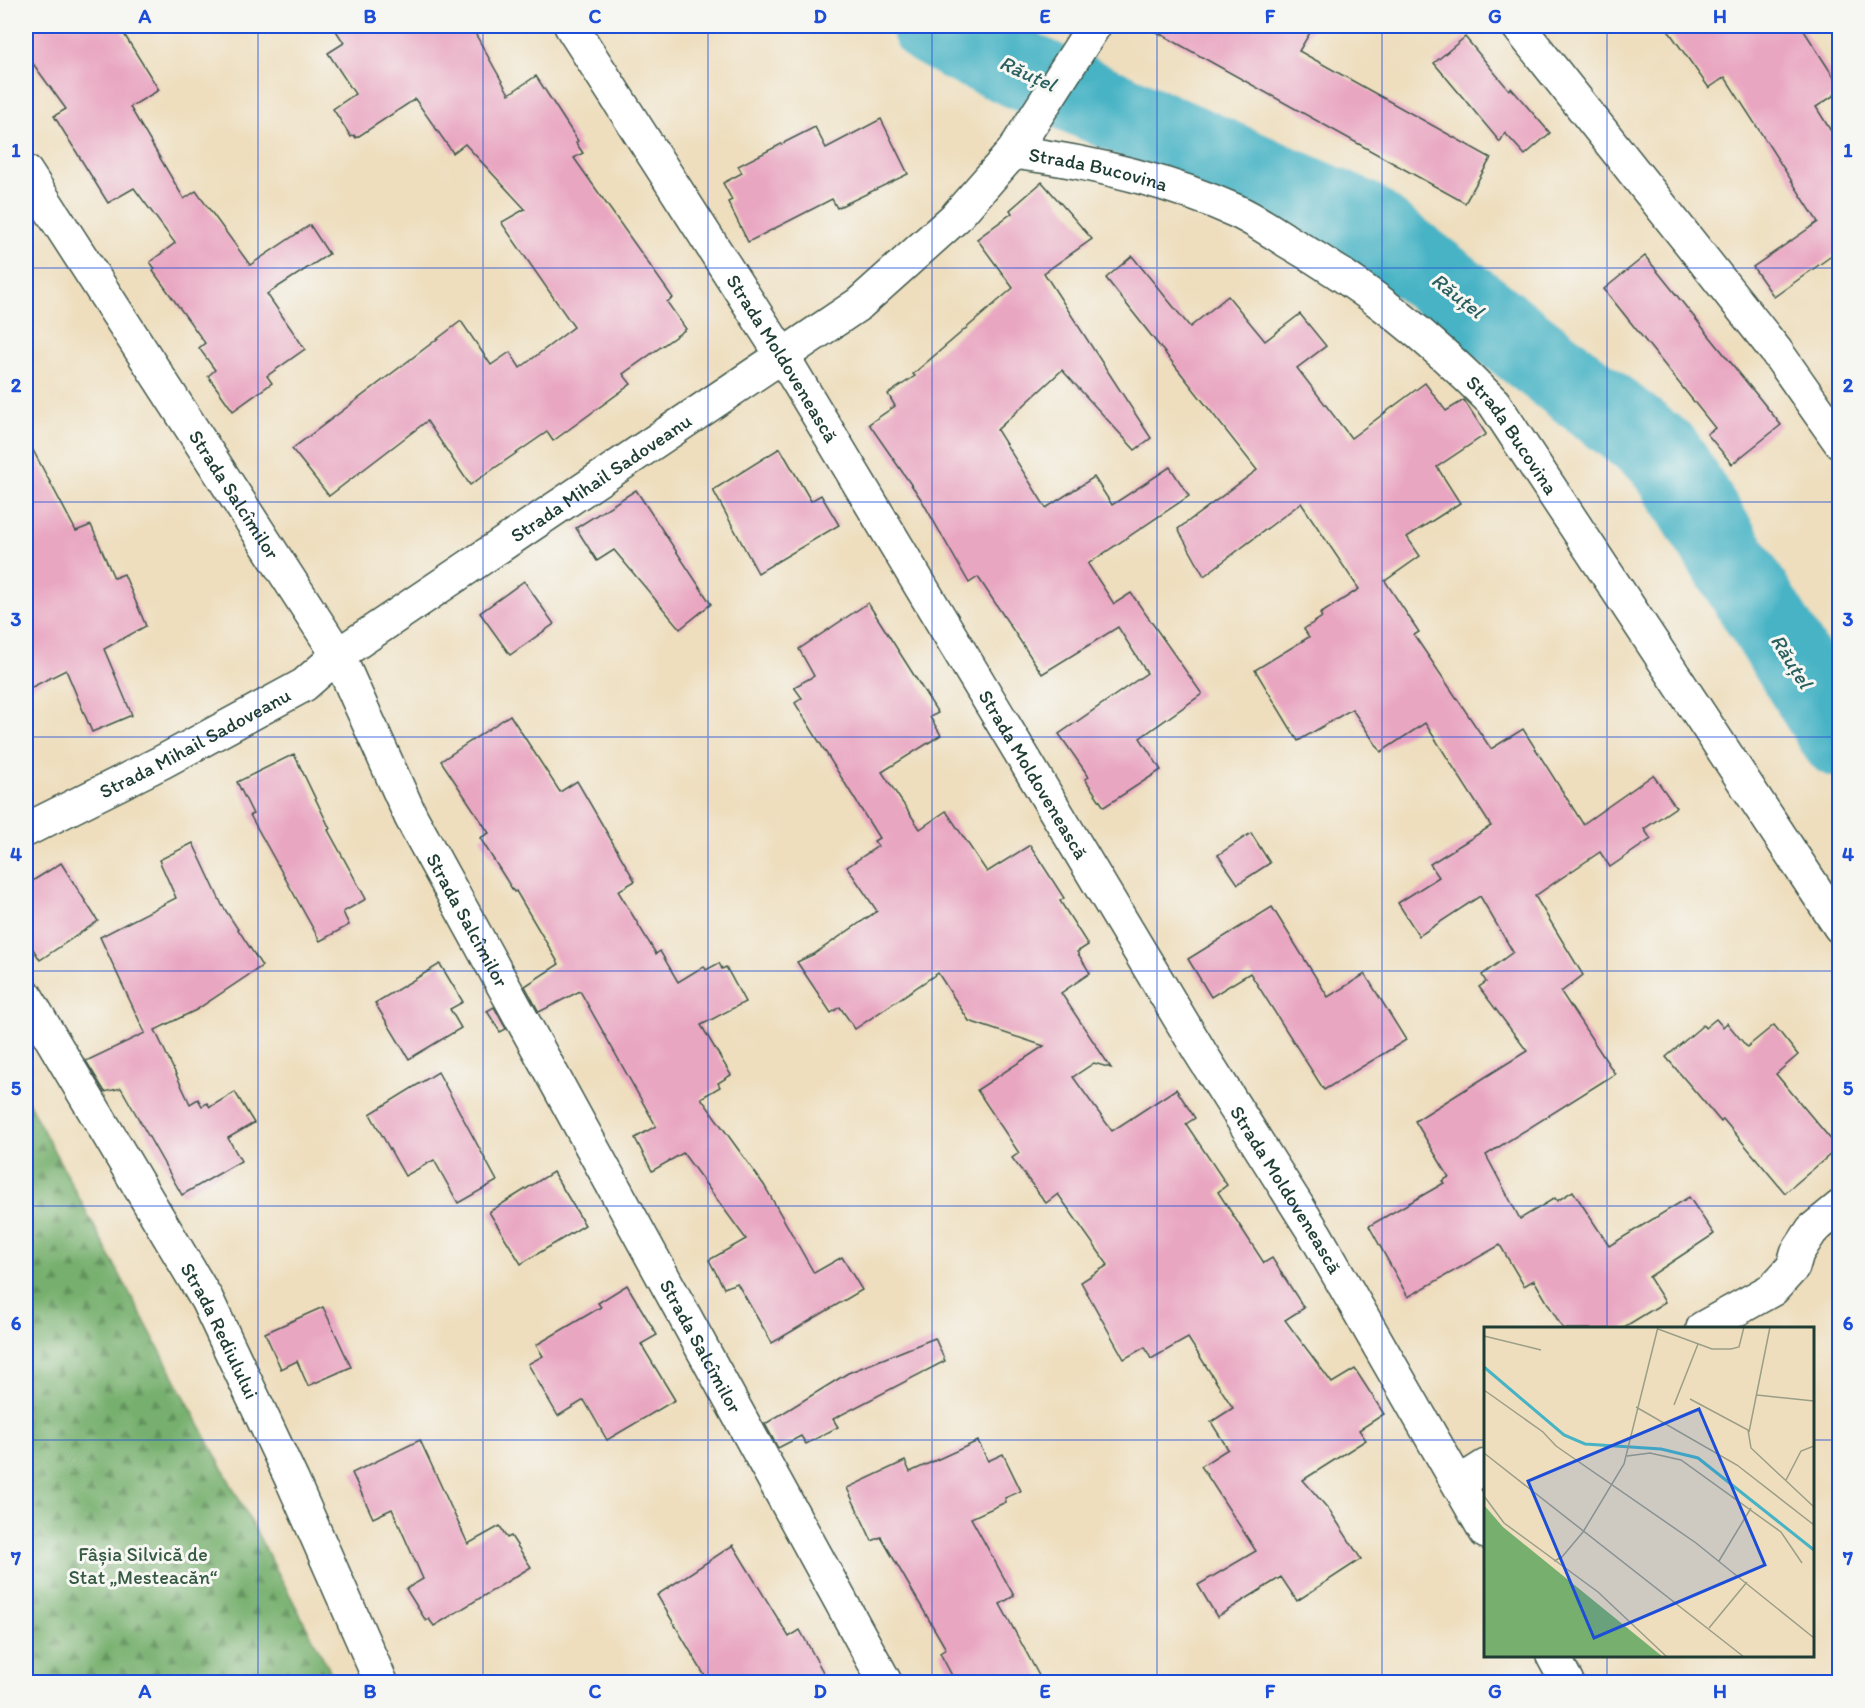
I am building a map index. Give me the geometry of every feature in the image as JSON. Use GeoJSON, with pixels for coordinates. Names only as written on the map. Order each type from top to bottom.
{"type":"FeatureCollection","features":[{"type":"Feature","properties":{"kind":"street","name":"Strada Moldovenească"},"geometry":{"type":"LineString","coordinates":[[571,26],[782,355],[1176,1012],[1315,1234],[1484,1530]]}},
{"type":"Feature","properties":{"kind":"street","name":"Strada Mihail Sadoveanu"},"geometry":{"type":"LineString","coordinates":[[26,830],[162,762],[304,685],[338,655],[860,304],[954,218],[1019,142],[1094,26]]}},
{"type":"Feature","properties":{"kind":"street"},"geometry":{"type":"LineString","coordinates":[[1518,26],[1776,351],[1839,441]]}},
{"type":"Feature","properties":{"kind":"street","name":"Strada Bucovina"},"geometry":{"type":"LineString","coordinates":[[1019,142],[1157,181],[1238,212],[1314,256],[1390,307],[1444,352],[1494,403],[1839,927]]}},
{"type":"Feature","properties":{"kind":"street","name":"Strada Salcîmilor"},"geometry":{"type":"LineString","coordinates":[[26,172],[338,655],[411,818],[885,1683]]}},
{"type":"Feature","properties":{"kind":"street","name":"Strada Rediulului"},"geometry":{"type":"LineString","coordinates":[[26,996],[207,1300],[292,1480],[381,1683]]}},
{"type":"Feature","properties":{"kind":"street"},"geometry":{"type":"LineString","coordinates":[[1706,1327],[1773,1289],[1793,1267],[1797,1253],[1812,1230],[1839,1207]]}},
{"type":"Feature","properties":{"kind":"street"},"geometry":{"type":"LineString","coordinates":[[1459,1483],[1484,1467]]}},
{"type":"Feature","properties":{"kind":"street"},"geometry":{"type":"LineString","coordinates":[[1554,1657],[1567,1683]]}},
{"type":"Feature","properties":{"kind":"green space","name":"Fâșia Silvică de Stat „Mesteacăn“"},"geometry":{"type":"Polygon","coordinates":[[[26,1098],[336,1682],[26,1682],[26,1098]]]}},
{"type":"Feature","properties":{"kind":"building"},"geometry":{"type":"Polygon","coordinates":[[[26,26],[119,26],[159,90],[130,107],[184,199],[196,191],[250,265],[310,225],[329,254],[267,294],[305,349],[267,376],[272,383],[233,411],[208,376],[215,370],[199,348],[205,343],[153,271],[155,269],[150,262],[175,243],[134,188],[108,203],[54,116],[66,109],[26,54],[26,26]]]}},
{"type":"Feature","properties":{"kind":"building"},"geometry":{"type":"Polygon","coordinates":[[[333,26],[471,26],[509,94],[536,76],[578,141],[576,143],[583,153],[574,158],[673,298],[667,302],[686,329],[623,374],[631,384],[553,441],[547,432],[470,485],[427,421],[329,496],[292,449],[461,321],[491,365],[510,352],[520,368],[574,327],[503,225],[502,222],[525,209],[465,144],[453,153],[415,99],[356,138],[354,135],[351,137],[333,109],[355,94],[328,53],[344,43],[333,26]]]}},
{"type":"Feature","properties":{"kind":"building"},"geometry":{"type":"Polygon","coordinates":[[[1146,26],[1314,26],[1299,51],[1491,158],[1465,203],[1146,26]]]}},
{"type":"Feature","properties":{"kind":"building"},"geometry":{"type":"Polygon","coordinates":[[[1665,26],[1801,26],[1839,85],[1839,92],[1816,107],[1839,144],[1839,256],[1837,252],[1774,297],[1753,267],[1818,222],[1725,77],[1709,88],[1665,26]]]}},
{"type":"Feature","properties":{"kind":"building"},"geometry":{"type":"Polygon","coordinates":[[[1465,37],[1509,90],[1511,88],[1550,133],[1525,155],[1505,133],[1500,142],[1434,63],[1465,37]]]}},
{"type":"Feature","properties":{"kind":"building"},"geometry":{"type":"Polygon","coordinates":[[[881,119],[908,174],[837,208],[832,199],[748,242],[728,202],[732,200],[723,183],[742,173],[738,166],[815,127],[826,148],[881,119]]]}},
{"type":"Feature","properties":{"kind":"building"},"geometry":{"type":"Polygon","coordinates":[[[1042,182],[1092,239],[1044,273],[1151,438],[1135,450],[1062,370],[997,430],[1046,508],[1094,477],[1112,505],[1170,467],[1189,496],[1088,564],[1114,604],[1131,593],[1202,694],[1140,738],[1161,770],[1104,807],[1085,779],[1089,777],[1059,734],[1147,673],[1118,627],[1042,674],[978,577],[969,583],[921,499],[869,424],[895,406],[888,394],[915,376],[913,374],[1013,288],[977,239],[1012,213],[1010,210],[1042,182]]]}},
{"type":"Feature","properties":{"kind":"building"},"geometry":{"type":"Polygon","coordinates":[[[1132,256],[1190,327],[1228,296],[1265,341],[1300,314],[1326,346],[1297,368],[1351,438],[1425,383],[1446,411],[1464,400],[1486,434],[1437,467],[1460,503],[1407,537],[1420,556],[1385,581],[1419,632],[1414,635],[1491,749],[1523,729],[1583,824],[1653,775],[1676,807],[1644,829],[1651,839],[1610,867],[1600,852],[1535,896],[1583,975],[1561,992],[1615,1074],[1486,1155],[1520,1219],[1555,1198],[1557,1201],[1573,1191],[1609,1246],[1689,1197],[1714,1234],[1649,1277],[1665,1302],[1624,1327],[1562,1327],[1534,1280],[1524,1286],[1500,1245],[1408,1297],[1369,1226],[1444,1183],[1442,1181],[1449,1177],[1415,1121],[1527,1051],[1479,987],[1486,982],[1482,975],[1513,952],[1480,896],[1419,936],[1398,903],[1439,877],[1430,864],[1491,826],[1425,723],[1381,752],[1352,709],[1298,741],[1255,670],[1309,637],[1304,629],[1322,617],[1320,614],[1359,589],[1301,503],[1204,576],[1178,529],[1257,470],[1106,278],[1132,256]]]}},
{"type":"Feature","properties":{"kind":"building"},"geometry":{"type":"Polygon","coordinates":[[[1645,256],[1781,425],[1732,464],[1707,434],[1715,428],[1604,289],[1645,256]]]}},
{"type":"Feature","properties":{"kind":"building"},"geometry":{"type":"Polygon","coordinates":[[[26,437],[76,531],[91,525],[114,578],[124,574],[146,626],[104,649],[132,715],[92,732],[66,670],[26,690],[26,437]]]}},
{"type":"Feature","properties":{"kind":"building"},"geometry":{"type":"Polygon","coordinates":[[[780,448],[811,501],[821,495],[839,525],[758,573],[713,490],[780,448]]]}},
{"type":"Feature","properties":{"kind":"building"},"geometry":{"type":"Polygon","coordinates":[[[636,490],[711,604],[680,629],[614,550],[597,561],[576,528],[636,490]]]}},
{"type":"Feature","properties":{"kind":"building"},"geometry":{"type":"Polygon","coordinates":[[[524,581],[554,624],[510,655],[480,613],[524,581]]]}},
{"type":"Feature","properties":{"kind":"building"},"geometry":{"type":"Polygon","coordinates":[[[868,603],[938,713],[930,717],[941,735],[882,772],[920,829],[946,811],[987,872],[1030,845],[1064,898],[1060,901],[1088,945],[1077,952],[1090,973],[1061,993],[1111,1068],[1094,1063],[1073,1077],[1112,1131],[1176,1089],[1195,1118],[1186,1124],[1227,1185],[1218,1192],[1264,1263],[1272,1258],[1304,1308],[1285,1320],[1332,1383],[1355,1369],[1384,1414],[1359,1430],[1366,1440],[1303,1480],[1330,1511],[1361,1559],[1297,1601],[1281,1577],[1217,1617],[1198,1585],[1256,1551],[1201,1466],[1228,1449],[1211,1422],[1233,1408],[1188,1338],[1151,1359],[1145,1347],[1124,1359],[1081,1282],[1108,1265],[1058,1194],[1046,1203],[1012,1158],[1019,1153],[977,1090],[1044,1046],[969,1021],[938,973],[855,1029],[840,1007],[831,1013],[797,962],[814,954],[877,911],[847,867],[878,846],[874,841],[879,838],[795,703],[802,698],[794,687],[814,676],[799,649],[868,603]]]}},
{"type":"Feature","properties":{"kind":"building"},"geometry":{"type":"Polygon","coordinates":[[[510,715],[560,792],[577,781],[635,881],[618,891],[656,954],[660,951],[678,982],[704,966],[706,970],[719,963],[722,969],[726,967],[745,1002],[701,1025],[731,1075],[718,1083],[720,1087],[701,1098],[764,1185],[814,1273],[842,1257],[862,1290],[772,1343],[737,1283],[724,1288],[709,1260],[746,1239],[683,1153],[652,1171],[635,1138],[656,1126],[580,991],[539,1012],[525,986],[559,964],[516,891],[514,892],[480,838],[489,833],[441,761],[510,715]]]}},
{"type":"Feature","properties":{"kind":"building"},"geometry":{"type":"Polygon","coordinates":[[[294,754],[330,829],[328,830],[366,899],[343,912],[349,925],[320,941],[250,815],[253,814],[237,782],[294,754]]]}},
{"type":"Feature","properties":{"kind":"building"},"geometry":{"type":"Polygon","coordinates":[[[1251,833],[1270,863],[1238,884],[1218,855],[1251,833]]]}},
{"type":"Feature","properties":{"kind":"building"},"geometry":{"type":"Polygon","coordinates":[[[193,843],[222,905],[262,966],[196,1010],[155,1030],[190,1104],[198,1099],[202,1106],[207,1103],[210,1107],[235,1092],[254,1123],[228,1138],[241,1161],[182,1195],[121,1088],[105,1092],[86,1061],[145,1033],[100,937],[176,898],[159,860],[193,843]]]}},
{"type":"Feature","properties":{"kind":"building"},"geometry":{"type":"Polygon","coordinates":[[[61,863],[98,921],[40,960],[26,938],[26,885],[61,863]]]}},
{"type":"Feature","properties":{"kind":"building"},"geometry":{"type":"Polygon","coordinates":[[[1272,907],[1328,997],[1365,974],[1406,1040],[1324,1090],[1250,973],[1211,997],[1188,959],[1272,907]]]}},
{"type":"Feature","properties":{"kind":"building"},"geometry":{"type":"Polygon","coordinates":[[[440,964],[463,1002],[450,1009],[461,1028],[409,1059],[375,1003],[440,964]]]}},
{"type":"Feature","properties":{"kind":"building"},"geometry":{"type":"Polygon","coordinates":[[[494,1007],[506,1029],[500,1032],[487,1011],[494,1007]]]}},
{"type":"Feature","properties":{"kind":"building"},"geometry":{"type":"Polygon","coordinates":[[[1716,1019],[1723,1027],[1727,1023],[1747,1047],[1774,1025],[1798,1055],[1776,1074],[1838,1148],[1785,1193],[1723,1119],[1721,1122],[1666,1057],[1703,1025],[1705,1028],[1716,1019]]]}},
{"type":"Feature","properties":{"kind":"building"},"geometry":{"type":"Polygon","coordinates":[[[438,1072],[497,1181],[458,1203],[434,1160],[405,1176],[370,1114],[438,1072]]]}},
{"type":"Feature","properties":{"kind":"building"},"geometry":{"type":"Polygon","coordinates":[[[553,1172],[585,1225],[521,1264],[489,1212],[553,1172]]]}},
{"type":"Feature","properties":{"kind":"building"},"geometry":{"type":"Polygon","coordinates":[[[627,1285],[657,1335],[641,1344],[675,1400],[607,1440],[584,1400],[558,1416],[528,1364],[543,1356],[536,1345],[601,1307],[598,1303],[627,1285]]]}},
{"type":"Feature","properties":{"kind":"building"},"geometry":{"type":"Polygon","coordinates":[[[323,1307],[351,1367],[308,1386],[297,1361],[281,1369],[265,1333],[323,1307]]]}},
{"type":"Feature","properties":{"kind":"building"},"geometry":{"type":"Polygon","coordinates":[[[935,1338],[945,1361],[833,1419],[838,1427],[806,1444],[801,1436],[778,1448],[765,1424],[848,1373],[935,1338]]]}},
{"type":"Feature","properties":{"kind":"building"},"geometry":{"type":"Polygon","coordinates":[[[420,1440],[468,1544],[500,1526],[507,1538],[511,1536],[531,1567],[434,1626],[429,1619],[426,1621],[406,1589],[423,1579],[392,1509],[373,1518],[352,1473],[420,1440]]]}},
{"type":"Feature","properties":{"kind":"building"},"geometry":{"type":"Polygon","coordinates":[[[978,1441],[988,1461],[1003,1454],[1021,1491],[1005,1498],[1006,1502],[971,1518],[1014,1596],[1000,1604],[1043,1683],[956,1683],[940,1653],[946,1649],[881,1537],[872,1541],[847,1488],[905,1461],[910,1472],[978,1441]]]}},
{"type":"Feature","properties":{"kind":"building"},"geometry":{"type":"Polygon","coordinates":[[[733,1545],[789,1637],[800,1630],[829,1683],[709,1683],[657,1595],[733,1545]]]}},
{"type":"Feature","properties":{"kind":"waterway","name":"Răuțel"},"geometry":{"type":"LineString","coordinates":[[931,26],[967,46],[1361,220],[1664,455],[1840,738]]}}]}
